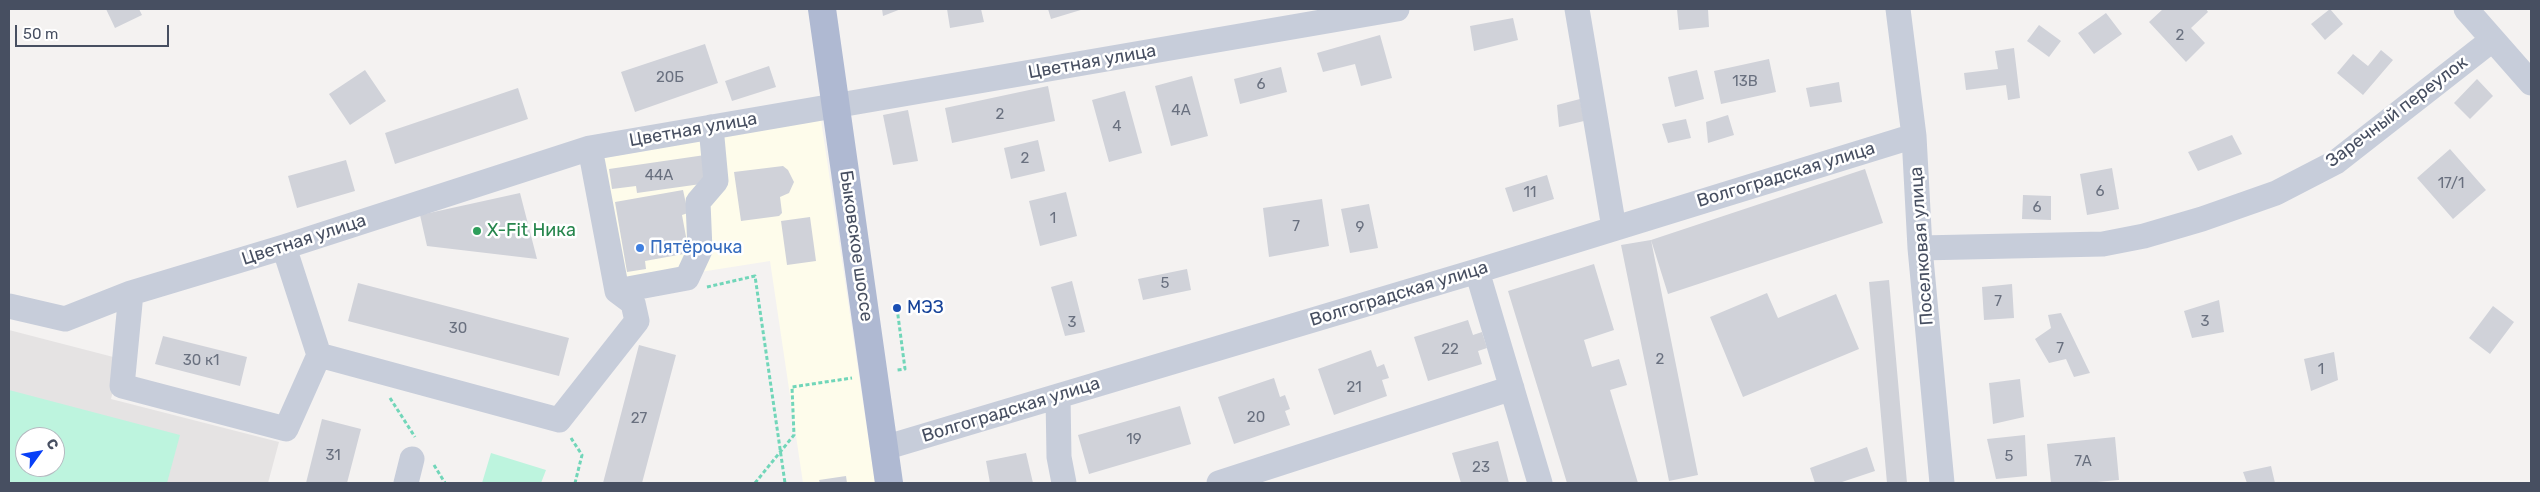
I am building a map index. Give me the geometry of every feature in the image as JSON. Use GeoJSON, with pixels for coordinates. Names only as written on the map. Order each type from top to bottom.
{"type":"FeatureCollection","features":[{"type":"Feature","properties":{"kind":"main road","name":"Быковское шоссе"},"geometry":{"type":"LineString","coordinates":[[822,9],[889,483]]}},
{"type":"Feature","properties":{"kind":"street","name":"Цветная улица"},"geometry":{"type":"LineString","coordinates":[[9,306],[65,319],[131,293],[284,247],[590,148],[1397,9]]}},
{"type":"Feature","properties":{"kind":"street"},"geometry":{"type":"LineString","coordinates":[[1577,9],[1614,228]]}},
{"type":"Feature","properties":{"kind":"street","name":"Поселковая улица"},"geometry":{"type":"LineString","coordinates":[[1898,9],[1914,136],[1920,248],[1942,483]]}},
{"type":"Feature","properties":{"kind":"street"},"geometry":{"type":"LineString","coordinates":[[2466,9],[2531,83]]}},
{"type":"Feature","properties":{"kind":"street","name":"Заречный переулок"},"geometry":{"type":"LineString","coordinates":[[1920,248],[2103,244],[2144,236],[2202,219],[2276,193],[2336,162],[2492,40]]}},
{"type":"Feature","properties":{"kind":"street"},"geometry":{"type":"LineString","coordinates":[[634,298],[687,278],[700,250],[698,202],[716,180],[711,128]]}},
{"type":"Feature","properties":{"kind":"street","name":"Волгоградская улица"},"geometry":{"type":"LineString","coordinates":[[884,448],[1477,272],[1914,136]]}},
{"type":"Feature","properties":{"kind":"street"},"geometry":{"type":"LineString","coordinates":[[319,355],[559,420],[637,321],[634,298],[590,148]]}},
{"type":"Feature","properties":{"kind":"street"},"geometry":{"type":"LineString","coordinates":[[131,293],[122,386],[286,429],[319,355],[284,247]]}},
{"type":"Feature","properties":{"kind":"street"},"geometry":{"type":"LineString","coordinates":[[1477,272],[1540,483]]}},
{"type":"Feature","properties":{"kind":"street"},"geometry":{"type":"LineString","coordinates":[[1219,483],[1512,388]]}},
{"type":"Feature","properties":{"kind":"street"},"geometry":{"type":"LineString","coordinates":[[1058,396],[1059,457],[1064,483]]}},
{"type":"Feature","properties":{"kind":"street"},"geometry":{"type":"LineString","coordinates":[[406,483],[420,453]]}},
{"type":"Feature","properties":{"kind":"path"},"geometry":{"type":"LineString","coordinates":[[699,288],[755,276],[785,483]]}},
{"type":"Feature","properties":{"kind":"path"},"geometry":{"type":"LineString","coordinates":[[755,483],[794,434],[792,387],[905,369],[897,308]]}},
{"type":"Feature","properties":{"kind":"path"},"geometry":{"type":"LineString","coordinates":[[371,368],[420,453],[445,483]]}},
{"type":"Feature","properties":{"kind":"path"},"geometry":{"type":"LineString","coordinates":[[559,420],[582,455],[575,483]]}},
{"type":"Feature","properties":{"kind":"shaded area"},"geometry":{"type":"Polygon","coordinates":[[[821,120],[875,483],[803,483],[770,261],[624,284],[598,159],[821,120]]]}},
{"type":"Feature","properties":{"kind":"shaded area"},"geometry":{"type":"Polygon","coordinates":[[[9,330],[121,359],[111,399],[279,442],[268,483],[9,483],[9,330]]]}},
{"type":"Feature","properties":{"kind":"green space"},"geometry":{"type":"Polygon","coordinates":[[[9,390],[180,435],[167,483],[9,483],[9,390]]]}},
{"type":"Feature","properties":{"kind":"green space"},"geometry":{"type":"Polygon","coordinates":[[[491,453],[546,470],[541,483],[482,483],[491,453]]]}},
{"type":"Feature","properties":{"kind":"building"},"geometry":{"type":"Polygon","coordinates":[[[106,9],[139,9],[142,15],[115,28],[106,9]]]}},
{"type":"Feature","properties":{"kind":"building"},"geometry":{"type":"Polygon","coordinates":[[[882,9],[901,9],[883,16],[882,9]]]}},
{"type":"Feature","properties":{"kind":"building"},"geometry":{"type":"Polygon","coordinates":[[[947,9],[981,9],[984,22],[950,28],[947,9]]]}},
{"type":"Feature","properties":{"kind":"building"},"geometry":{"type":"Polygon","coordinates":[[[1048,9],[1084,9],[1051,19],[1048,9]]]}},
{"type":"Feature","properties":{"kind":"building"},"geometry":{"type":"Polygon","coordinates":[[[1677,9],[1708,9],[1709,27],[1679,30],[1677,9]]]}},
{"type":"Feature","properties":{"kind":"building"},"geometry":{"type":"Polygon","coordinates":[[[2163,9],[2206,9],[2208,12],[2191,28],[2205,43],[2186,62],[2149,22],[2163,9]]]}},
{"type":"Feature","properties":{"kind":"building"},"geometry":{"type":"Polygon","coordinates":[[[2330,9],[2343,24],[2325,40],[2311,24],[2330,9]]]}},
{"type":"Feature","properties":{"kind":"building"},"geometry":{"type":"Polygon","coordinates":[[[2106,13],[2122,34],[2094,54],[2078,33],[2106,13]]]}},
{"type":"Feature","properties":{"kind":"building"},"geometry":{"type":"Polygon","coordinates":[[[1513,18],[1518,40],[1474,51],[1470,26],[1513,18]]]}},
{"type":"Feature","properties":{"kind":"building"},"geometry":{"type":"Polygon","coordinates":[[[2039,25],[2061,41],[2049,57],[2027,41],[2039,25]]]}},
{"type":"Feature","properties":{"kind":"building"},"geometry":{"type":"Polygon","coordinates":[[[1380,35],[1392,78],[1361,86],[1355,64],[1323,72],[1317,53],[1380,35]]]}},
{"type":"Feature","properties":{"kind":"building"},"geometry":{"type":"Polygon","coordinates":[[[705,44],[718,83],[635,112],[621,72],[705,44]]]}},
{"type":"Feature","properties":{"kind":"building"},"geometry":{"type":"Polygon","coordinates":[[[2014,48],[2020,98],[2008,100],[2006,85],[1966,90],[1964,73],[1998,69],[1995,51],[2014,48]]]}},
{"type":"Feature","properties":{"kind":"building"},"geometry":{"type":"Polygon","coordinates":[[[2381,50],[2393,60],[2363,95],[2337,73],[2353,54],[2368,66],[2381,50]]]}},
{"type":"Feature","properties":{"kind":"building"},"geometry":{"type":"Polygon","coordinates":[[[1769,59],[1776,92],[1721,104],[1714,71],[1769,59]]]}},
{"type":"Feature","properties":{"kind":"building"},"geometry":{"type":"Polygon","coordinates":[[[769,66],[776,87],[732,101],[725,81],[769,66]]]}},
{"type":"Feature","properties":{"kind":"building"},"geometry":{"type":"Polygon","coordinates":[[[1281,67],[1287,92],[1240,104],[1234,79],[1281,67]]]}},
{"type":"Feature","properties":{"kind":"building"},"geometry":{"type":"Polygon","coordinates":[[[365,70],[386,101],[350,125],[329,94],[365,70]]]}},
{"type":"Feature","properties":{"kind":"building"},"geometry":{"type":"Polygon","coordinates":[[[1697,70],[1704,99],[1675,107],[1668,77],[1697,70]]]}},
{"type":"Feature","properties":{"kind":"building"},"geometry":{"type":"Polygon","coordinates":[[[1192,76],[1208,136],[1171,146],[1155,86],[1192,76]]]}},
{"type":"Feature","properties":{"kind":"building"},"geometry":{"type":"Polygon","coordinates":[[[2477,79],[2493,96],[2470,119],[2454,103],[2477,79]]]}},
{"type":"Feature","properties":{"kind":"building"},"geometry":{"type":"Polygon","coordinates":[[[1839,82],[1842,102],[1810,107],[1806,88],[1839,82]]]}},
{"type":"Feature","properties":{"kind":"building"},"geometry":{"type":"Polygon","coordinates":[[[1048,86],[1055,121],[952,143],[945,108],[1048,86]]]}},
{"type":"Feature","properties":{"kind":"building"},"geometry":{"type":"Polygon","coordinates":[[[518,88],[528,119],[395,164],[385,133],[518,88]]]}},
{"type":"Feature","properties":{"kind":"building"},"geometry":{"type":"Polygon","coordinates":[[[1125,91],[1142,153],[1109,162],[1092,100],[1125,91]]]}},
{"type":"Feature","properties":{"kind":"building"},"geometry":{"type":"Polygon","coordinates":[[[1580,99],[1584,121],[1559,127],[1557,105],[1580,99]]]}},
{"type":"Feature","properties":{"kind":"building"},"geometry":{"type":"Polygon","coordinates":[[[908,110],[918,161],[893,165],[883,115],[908,110]]]}},
{"type":"Feature","properties":{"kind":"building"},"geometry":{"type":"Polygon","coordinates":[[[1728,115],[1734,135],[1708,143],[1706,122],[1728,115]]]}},
{"type":"Feature","properties":{"kind":"building"},"geometry":{"type":"Polygon","coordinates":[[[1686,119],[1691,138],[1668,143],[1662,124],[1686,119]]]}},
{"type":"Feature","properties":{"kind":"building"},"geometry":{"type":"Polygon","coordinates":[[[2232,135],[2242,154],[2198,171],[2188,152],[2232,135]]]}},
{"type":"Feature","properties":{"kind":"building"},"geometry":{"type":"Polygon","coordinates":[[[1038,140],[1045,171],[1011,179],[1004,148],[1038,140]]]}},
{"type":"Feature","properties":{"kind":"building"},"geometry":{"type":"Polygon","coordinates":[[[2450,149],[2486,190],[2453,219],[2417,178],[2450,149]]]}},
{"type":"Feature","properties":{"kind":"building"},"geometry":{"type":"Polygon","coordinates":[[[705,155],[708,183],[637,193],[636,186],[612,189],[609,169],[705,155]]]}},
{"type":"Feature","properties":{"kind":"building"},"geometry":{"type":"Polygon","coordinates":[[[346,160],[355,191],[297,208],[288,176],[346,160]]]}},
{"type":"Feature","properties":{"kind":"building"},"geometry":{"type":"Polygon","coordinates":[[[783,166],[788,170],[794,182],[789,193],[780,197],[782,213],[779,216],[741,221],[734,172],[783,166]]]}},
{"type":"Feature","properties":{"kind":"building"},"geometry":{"type":"Polygon","coordinates":[[[2112,168],[2119,209],[2087,215],[2080,174],[2112,168]]]}},
{"type":"Feature","properties":{"kind":"building"},"geometry":{"type":"Polygon","coordinates":[[[1865,169],[1883,223],[1668,294],[1651,240],[1865,169]]]}},
{"type":"Feature","properties":{"kind":"building"},"geometry":{"type":"Polygon","coordinates":[[[1547,175],[1554,199],[1513,212],[1505,188],[1547,175]]]}},
{"type":"Feature","properties":{"kind":"building"},"geometry":{"type":"Polygon","coordinates":[[[683,190],[688,213],[682,215],[689,253],[645,261],[646,269],[627,272],[615,202],[683,190]]]}},
{"type":"Feature","properties":{"kind":"building"},"geometry":{"type":"Polygon","coordinates":[[[1066,192],[1077,236],[1040,246],[1029,201],[1066,192]]]}},
{"type":"Feature","properties":{"kind":"building","name":"X-Fit Ника"},"geometry":{"type":"Polygon","coordinates":[[[520,193],[537,259],[427,246],[420,215],[520,193]]]}},
{"type":"Feature","properties":{"kind":"building"},"geometry":{"type":"Polygon","coordinates":[[[2023,195],[2051,196],[2051,220],[2022,219],[2023,195]]]}},
{"type":"Feature","properties":{"kind":"building"},"geometry":{"type":"Polygon","coordinates":[[[1322,199],[1329,246],[1269,257],[1263,208],[1322,199]]]}},
{"type":"Feature","properties":{"kind":"building"},"geometry":{"type":"Polygon","coordinates":[[[1369,204],[1378,248],[1350,253],[1341,209],[1369,204]]]}},
{"type":"Feature","properties":{"kind":"building"},"geometry":{"type":"Polygon","coordinates":[[[810,217],[816,261],[787,265],[781,221],[810,217]]]}},
{"type":"Feature","properties":{"kind":"building"},"geometry":{"type":"Polygon","coordinates":[[[1651,240],[1698,475],[1669,481],[1621,245],[1651,240]]]}},
{"type":"Feature","properties":{"kind":"building"},"geometry":{"type":"Polygon","coordinates":[[[1594,264],[1614,330],[1584,340],[1592,367],[1619,359],[1627,385],[1610,390],[1638,483],[1567,483],[1508,291],[1594,264]]]}},
{"type":"Feature","properties":{"kind":"building"},"geometry":{"type":"Polygon","coordinates":[[[1187,269],[1191,290],[1143,300],[1138,279],[1187,269]]]}},
{"type":"Feature","properties":{"kind":"building"},"geometry":{"type":"Polygon","coordinates":[[[1889,280],[1907,483],[1887,483],[1869,282],[1889,280]]]}},
{"type":"Feature","properties":{"kind":"building"},"geometry":{"type":"Polygon","coordinates":[[[1072,281],[1085,332],[1065,336],[1051,287],[1072,281]]]}},
{"type":"Feature","properties":{"kind":"building"},"geometry":{"type":"Polygon","coordinates":[[[358,283],[569,338],[559,376],[348,321],[358,283]]]}},
{"type":"Feature","properties":{"kind":"building"},"geometry":{"type":"Polygon","coordinates":[[[2012,284],[2014,318],[1984,320],[1982,287],[2012,284]]]}},
{"type":"Feature","properties":{"kind":"building"},"geometry":{"type":"Polygon","coordinates":[[[1767,293],[1778,318],[1836,294],[1859,349],[1743,397],[1710,317],[1767,293]]]}},
{"type":"Feature","properties":{"kind":"building"},"geometry":{"type":"Polygon","coordinates":[[[2219,300],[2224,332],[2192,338],[2184,311],[2219,300]]]}},
{"type":"Feature","properties":{"kind":"building"},"geometry":{"type":"Polygon","coordinates":[[[2493,306],[2514,322],[2490,354],[2469,338],[2493,306]]]}},
{"type":"Feature","properties":{"kind":"building"},"geometry":{"type":"Polygon","coordinates":[[[2061,313],[2090,373],[2074,377],[2066,359],[2049,363],[2035,339],[2051,328],[2048,315],[2061,313]]]}},
{"type":"Feature","properties":{"kind":"building"},"geometry":{"type":"Polygon","coordinates":[[[1468,320],[1473,335],[1482,332],[1487,348],[1478,351],[1482,364],[1428,381],[1414,337],[1468,320]]]}},
{"type":"Feature","properties":{"kind":"building"},"geometry":{"type":"Polygon","coordinates":[[[163,336],[247,357],[240,386],[155,364],[163,336]]]}},
{"type":"Feature","properties":{"kind":"building"},"geometry":{"type":"Polygon","coordinates":[[[639,345],[676,355],[642,483],[603,483],[639,345]]]}},
{"type":"Feature","properties":{"kind":"building"},"geometry":{"type":"Polygon","coordinates":[[[1371,350],[1377,367],[1384,364],[1389,378],[1382,380],[1387,396],[1334,415],[1318,369],[1371,350]]]}},
{"type":"Feature","properties":{"kind":"building"},"geometry":{"type":"Polygon","coordinates":[[[2334,352],[2338,380],[2311,391],[2304,359],[2334,352]]]}},
{"type":"Feature","properties":{"kind":"building"},"geometry":{"type":"Polygon","coordinates":[[[1274,378],[1280,397],[1285,395],[1290,409],[1285,411],[1290,425],[1234,444],[1218,397],[1274,378]]]}},
{"type":"Feature","properties":{"kind":"building"},"geometry":{"type":"Polygon","coordinates":[[[2020,379],[2024,417],[1993,424],[1989,383],[2020,379]]]}},
{"type":"Feature","properties":{"kind":"building"},"geometry":{"type":"Polygon","coordinates":[[[1180,406],[1191,444],[1089,474],[1078,435],[1180,406]]]}},
{"type":"Feature","properties":{"kind":"building"},"geometry":{"type":"Polygon","coordinates":[[[322,419],[361,429],[347,483],[306,483],[322,419]]]}},
{"type":"Feature","properties":{"kind":"building"},"geometry":{"type":"Polygon","coordinates":[[[2025,435],[2027,476],[1996,479],[1987,439],[2025,435]]]}},
{"type":"Feature","properties":{"kind":"building"},"geometry":{"type":"Polygon","coordinates":[[[2115,437],[2119,480],[2086,483],[2051,483],[2047,444],[2115,437]]]}},
{"type":"Feature","properties":{"kind":"building"},"geometry":{"type":"Polygon","coordinates":[[[1498,441],[1509,483],[1461,483],[1452,453],[1498,441]]]}},
{"type":"Feature","properties":{"kind":"building"},"geometry":{"type":"Polygon","coordinates":[[[1867,447],[1875,471],[1839,483],[1815,483],[1810,468],[1867,447]]]}},
{"type":"Feature","properties":{"kind":"building"},"geometry":{"type":"Polygon","coordinates":[[[1026,453],[1033,483],[990,483],[986,461],[1026,453]]]}},
{"type":"Feature","properties":{"kind":"building"},"geometry":{"type":"Polygon","coordinates":[[[2271,466],[2275,483],[2247,483],[2243,472],[2271,466]]]}},
{"type":"Feature","properties":{"kind":"building"},"geometry":{"type":"Polygon","coordinates":[[[846,476],[847,483],[820,483],[819,480],[846,476]]]}},
{"type":"Feature","properties":{"kind":"place","name":"X-Fit Ника"},"geometry":{"type":"Point","coordinates":[477,231]}},
{"type":"Feature","properties":{"kind":"place","name":"Пятёрочка"},"geometry":{"type":"Point","coordinates":[640,248]}},
{"type":"Feature","properties":{"kind":"place","name":"МЭЗ"},"geometry":{"type":"Point","coordinates":[897,308]}}]}
